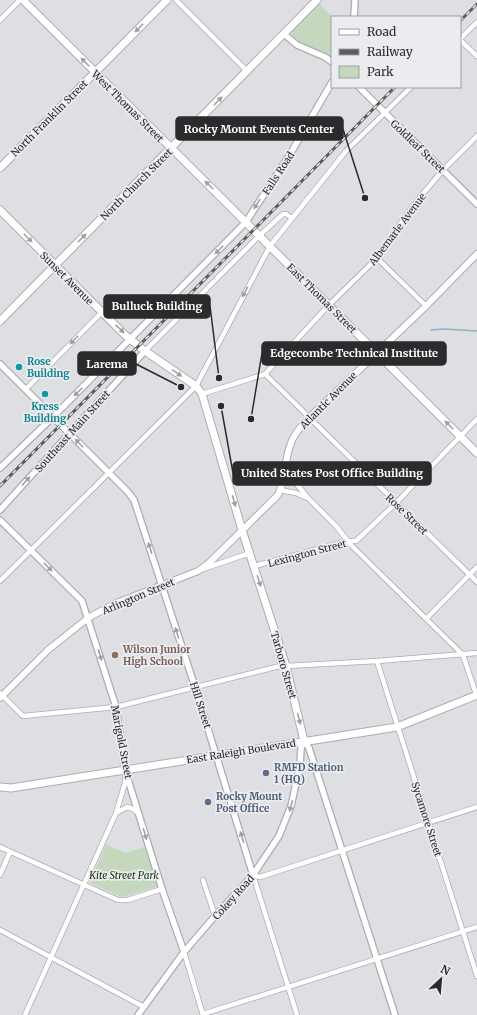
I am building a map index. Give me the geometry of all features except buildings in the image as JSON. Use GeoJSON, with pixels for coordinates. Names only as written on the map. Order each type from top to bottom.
{"type":"FeatureCollection","features":[{"type":"Feature","properties":{"kind":"main road","name":"West Thomas Street"},"geometry":{"type":"LineString","coordinates":[[21,0],[252,228]]}},
{"type":"Feature","properties":{"kind":"main road","name":"North Franklin Street"},"geometry":{"type":"LineString","coordinates":[[0,168],[167,0]]}},
{"type":"Feature","properties":{"kind":"main road","name":"North Church Street"},"geometry":{"type":"LineString","coordinates":[[0,321],[317,0]]}},
{"type":"Feature","properties":{"kind":"main road","name":"Sunset Avenue"},"geometry":{"type":"LineString","coordinates":[[0,210],[133,341]]}},
{"type":"Feature","properties":{"kind":"main road","name":"East Thomas Street"},"geometry":{"type":"LineString","coordinates":[[252,228],[328,306],[477,453]]}},
{"type":"Feature","properties":{"kind":"main road","name":"Atlantic Avenue"},"geometry":{"type":"LineString","coordinates":[[242,530],[278,495],[290,444],[296,433],[310,417],[426,306],[477,254]]}},
{"type":"Feature","properties":{"kind":"main road","name":"Tarboro Street"},"geometry":{"type":"LineString","coordinates":[[133,341],[145,352],[196,386],[202,394],[242,530],[286,666],[304,741]]}},
{"type":"Feature","properties":{"kind":"main road","name":"Arlington Street"},"geometry":{"type":"LineString","coordinates":[[1,696],[48,650],[88,618],[114,604],[198,571],[209,563],[242,530]]}},
{"type":"Feature","properties":{"kind":"main road","name":"East Raleigh Boulevard"},"geometry":{"type":"LineString","coordinates":[[0,787],[11,788],[397,727],[477,696]]}},
{"type":"Feature","properties":{"kind":"street"},"geometry":{"type":"LineString","coordinates":[[0,20],[21,0]]}},
{"type":"Feature","properties":{"kind":"street"},"geometry":{"type":"LineString","coordinates":[[176,0],[247,71]]}},
{"type":"Feature","properties":{"kind":"street"},"geometry":{"type":"LineString","coordinates":[[354,16],[355,0]]}},
{"type":"Feature","properties":{"kind":"street"},"geometry":{"type":"LineString","coordinates":[[461,38],[477,22]]}},
{"type":"Feature","properties":{"kind":"street"},"geometry":{"type":"LineString","coordinates":[[284,34],[297,45],[331,61]]}},
{"type":"Feature","properties":{"kind":"street"},"geometry":{"type":"LineString","coordinates":[[461,40],[477,56]]}},
{"type":"Feature","properties":{"kind":"street","name":"Falls Road"},"geometry":{"type":"LineString","coordinates":[[0,468],[133,341],[246,222],[289,156],[331,84]]}},
{"type":"Feature","properties":{"kind":"street","name":"Goldleaf Street"},"geometry":{"type":"LineString","coordinates":[[360,88],[477,204]]}},
{"type":"Feature","properties":{"kind":"street"},"geometry":{"type":"LineString","coordinates":[[0,582],[196,386],[270,246],[346,151],[410,88]]}},
{"type":"Feature","properties":{"kind":"street","name":"Albemarle Avenue"},"geometry":{"type":"LineString","coordinates":[[265,374],[328,306],[377,258],[402,221],[443,170],[477,136]]}},
{"type":"Feature","properties":{"kind":"street"},"geometry":{"type":"LineString","coordinates":[[145,352],[260,235],[283,214],[286,214],[292,218]]}},
{"type":"Feature","properties":{"kind":"street"},"geometry":{"type":"LineString","coordinates":[[377,258],[426,306]]}},
{"type":"Feature","properties":{"kind":"street"},"geometry":{"type":"LineString","coordinates":[[26,389],[102,312]]}},
{"type":"Feature","properties":{"kind":"street","name":"Southeast Main Street"},"geometry":{"type":"LineString","coordinates":[[0,510],[145,352]]}},
{"type":"Feature","properties":{"kind":"street","name":"Hill Street"},"geometry":{"type":"LineString","coordinates":[[0,364],[134,500],[195,687],[297,1015]]}},
{"type":"Feature","properties":{"kind":"street"},"geometry":{"type":"LineString","coordinates":[[202,394],[265,374]]}},
{"type":"Feature","properties":{"kind":"street","name":"Rose Street"},"geometry":{"type":"LineString","coordinates":[[265,374],[477,582]]}},
{"type":"Feature","properties":{"kind":"street","name":"Lexington Street"},"geometry":{"type":"LineString","coordinates":[[254,566],[348,541],[358,540],[477,419]]}},
{"type":"Feature","properties":{"kind":"street"},"geometry":{"type":"LineString","coordinates":[[285,470],[309,499],[332,522],[348,541],[463,654],[477,696]]}},
{"type":"Feature","properties":{"kind":"street"},"geometry":{"type":"LineString","coordinates":[[280,490],[296,493],[309,499]]}},
{"type":"Feature","properties":{"kind":"street","name":"Marigold Street"},"geometry":{"type":"LineString","coordinates":[[0,520],[82,601],[116,707],[125,770],[203,1015]]}},
{"type":"Feature","properties":{"kind":"street"},"geometry":{"type":"LineString","coordinates":[[198,571],[250,553]]}},
{"type":"Feature","properties":{"kind":"street"},"geometry":{"type":"LineString","coordinates":[[427,618],[477,567]]}},
{"type":"Feature","properties":{"kind":"street"},"geometry":{"type":"LineString","coordinates":[[1,696],[23,716],[116,707],[280,666],[477,654]]}},
{"type":"Feature","properties":{"kind":"street","name":"Sycamore Street"},"geometry":{"type":"LineString","coordinates":[[377,661],[477,976]]}},
{"type":"Feature","properties":{"kind":"street","name":"Tarboro Street"},"geometry":{"type":"LineString","coordinates":[[304,741],[309,748],[395,1015]]}},
{"type":"Feature","properties":{"kind":"street","name":"Cokey Road"},"geometry":{"type":"LineString","coordinates":[[138,1015],[184,952],[215,916],[254,875],[284,828],[292,806],[300,765],[301,748],[304,741]]}},
{"type":"Feature","properties":{"kind":"street"},"geometry":{"type":"LineString","coordinates":[[25,1015],[116,813],[125,783],[125,770]]}},
{"type":"Feature","properties":{"kind":"street"},"geometry":{"type":"LineString","coordinates":[[254,875],[260,877],[342,849],[477,807]]}},
{"type":"Feature","properties":{"kind":"street"},"geometry":{"type":"LineString","coordinates":[[116,813],[127,808],[140,815]]}},
{"type":"Feature","properties":{"kind":"street"},"geometry":{"type":"LineString","coordinates":[[0,847],[123,901],[162,889]]}},
{"type":"Feature","properties":{"kind":"street"},"geometry":{"type":"LineString","coordinates":[[0,875],[10,852]]}},
{"type":"Feature","properties":{"kind":"street"},"geometry":{"type":"LineString","coordinates":[[203,880],[215,916]]}},
{"type":"Feature","properties":{"kind":"street"},"geometry":{"type":"LineString","coordinates":[[203,1015],[477,927]]}},
{"type":"Feature","properties":{"kind":"street"},"geometry":{"type":"LineString","coordinates":[[0,930],[144,1007]]}},
{"type":"Feature","properties":{"kind":"green space"},"geometry":{"type":"Polygon","coordinates":[[[319,3],[331,16],[331,58],[298,41],[292,36],[292,31],[319,3]]]}},
{"type":"Feature","properties":{"kind":"green space","name":"Kite Street Park"},"geometry":{"type":"Polygon","coordinates":[[[106,844],[125,853],[146,847],[157,886],[122,897],[90,883],[106,844]]]}},
{"type":"Feature","properties":{"kind":"waterway"},"geometry":{"type":"LineString","coordinates":[[431,330],[444,329],[477,331]]}},
{"type":"Feature","properties":{"kind":"railway"},"geometry":{"type":"LineString","coordinates":[[461,20],[477,4]]}},
{"type":"Feature","properties":{"kind":"railway"},"geometry":{"type":"LineString","coordinates":[[0,486],[394,88]]}},
{"type":"Feature","properties":{"kind":"place","name":"Rocky Mount Events Center"},"geometry":{"type":"Point","coordinates":[365,198]}},
{"type":"Feature","properties":{"kind":"place","name":"Rose Building"},"geometry":{"type":"Point","coordinates":[19,367]}},
{"type":"Feature","properties":{"kind":"place","name":"Bulluck Building"},"geometry":{"type":"Point","coordinates":[219,378]}},
{"type":"Feature","properties":{"kind":"place","name":"Larema"},"geometry":{"type":"Point","coordinates":[181,387]}},
{"type":"Feature","properties":{"kind":"place","name":"Kress Building"},"geometry":{"type":"Point","coordinates":[45,394]}},
{"type":"Feature","properties":{"kind":"place","name":"United States Post Office Building"},"geometry":{"type":"Point","coordinates":[221,406]}},
{"type":"Feature","properties":{"kind":"place","name":"Edgecombe Technical Institute"},"geometry":{"type":"Point","coordinates":[251,419]}},
{"type":"Feature","properties":{"kind":"place","name":"Wilson Junior High School"},"geometry":{"type":"Point","coordinates":[115,655]}},
{"type":"Feature","properties":{"kind":"place","name":"RMFD Station 1 (HQ)"},"geometry":{"type":"Point","coordinates":[266,773]}},
{"type":"Feature","properties":{"kind":"place","name":"Rocky Mount Post Office"},"geometry":{"type":"Point","coordinates":[208,802]}}]}
